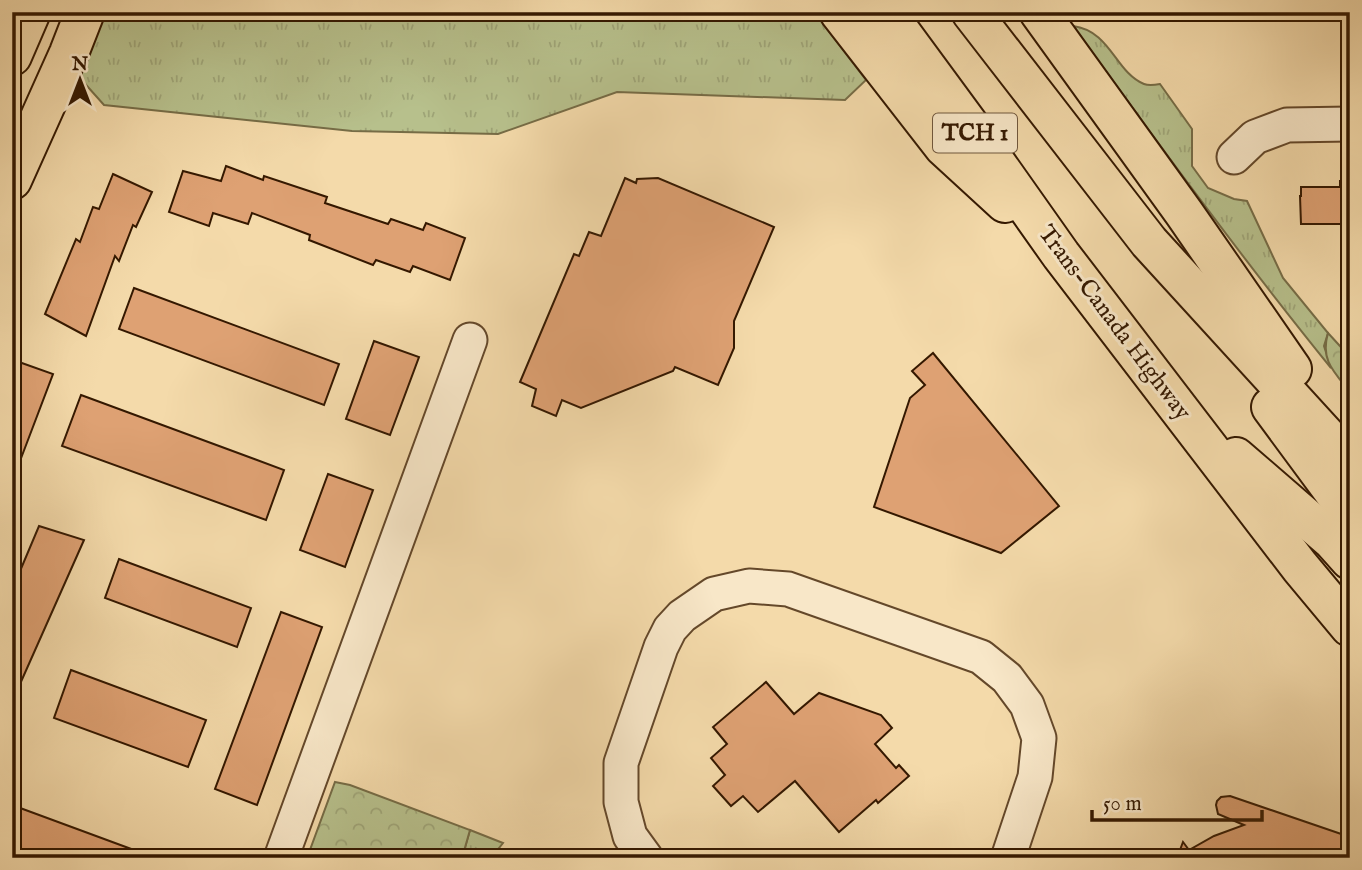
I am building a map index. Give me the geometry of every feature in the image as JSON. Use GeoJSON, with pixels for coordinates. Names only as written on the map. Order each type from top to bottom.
{"type":"FeatureCollection","features":[{"type":"Feature","properties":{"kind":"highway"},"geometry":{"type":"LineString","coordinates":[[12,56],[31,12]]}},
{"type":"Feature","properties":{"kind":"highway"},"geometry":{"type":"LineString","coordinates":[[12,180],[85,12]]}},
{"type":"Feature","properties":{"kind":"highway"},"geometry":{"type":"LineString","coordinates":[[839,12],[944,147],[1061,255]]}},
{"type":"Feature","properties":{"kind":"highway","name":"Trans-Canada Highway"},"geometry":{"type":"LineString","coordinates":[[886,12],[1061,255],[1173,403],[1350,627]]}},
{"type":"Feature","properties":{"kind":"highway","name":"TCH 1"},"geometry":{"type":"LineString","coordinates":[[971,12],[1149,242],[1350,462]]}},
{"type":"Feature","properties":{"kind":"highway"},"geometry":{"type":"LineString","coordinates":[[1038,12],[1184,213],[1350,451]]}},
{"type":"Feature","properties":{"kind":"highway"},"geometry":{"type":"LineString","coordinates":[[1149,242],[1350,514]]}},
{"type":"Feature","properties":{"kind":"highway"},"geometry":{"type":"LineString","coordinates":[[1173,403],[1323,532],[1350,560]]}},
{"type":"Feature","properties":{"kind":"street"},"geometry":{"type":"LineString","coordinates":[[1234,157],[1255,137],[1287,125],[1350,124]]}},
{"type":"Feature","properties":{"kind":"street"},"geometry":{"type":"LineString","coordinates":[[281,858],[470,340]]}},
{"type":"Feature","properties":{"kind":"street"},"geometry":{"type":"LineString","coordinates":[[646,858],[630,836],[621,802],[621,763],[661,648],[670,629],[698,604],[714,594],[749,586],[788,589],[981,657],[1007,678],[1027,705],[1038,738],[1035,777],[1008,858]]}},
{"type":"Feature","properties":{"kind":"green space"},"geometry":{"type":"Polygon","coordinates":[[[104,12],[814,12],[866,80],[845,100],[617,92],[498,134],[352,131],[104,105],[79,77],[104,12]]]}},
{"type":"Feature","properties":{"kind":"green space"},"geometry":{"type":"Polygon","coordinates":[[[1073,26],[1096,35],[1134,78],[1146,85],[1160,84],[1192,129],[1192,166],[1208,188],[1234,199],[1247,201],[1283,278],[1328,333],[1324,346],[1331,368],[1232,242],[1073,26]]]}},
{"type":"Feature","properties":{"kind":"green space"},"geometry":{"type":"Polygon","coordinates":[[[1328,333],[1350,357],[1350,392],[1327,358],[1328,333]]]}},
{"type":"Feature","properties":{"kind":"green space"},"geometry":{"type":"Polygon","coordinates":[[[335,782],[350,785],[470,830],[462,858],[307,858],[335,782]]]}},
{"type":"Feature","properties":{"kind":"green space"},"geometry":{"type":"Polygon","coordinates":[[[470,830],[503,843],[486,857],[462,858],[470,830]]]}},
{"type":"Feature","properties":{"kind":"building"},"geometry":{"type":"Polygon","coordinates":[[[226,166],[263,180],[264,176],[327,197],[325,203],[388,224],[391,219],[423,230],[426,223],[465,238],[450,280],[413,266],[410,272],[376,260],[373,265],[309,240],[310,235],[252,213],[248,224],[213,213],[209,226],[169,212],[183,171],[221,181],[226,166]]]}},
{"type":"Feature","properties":{"kind":"building"},"geometry":{"type":"Polygon","coordinates":[[[113,174],[152,192],[136,227],[133,225],[119,261],[115,256],[86,336],[45,314],[76,239],[80,242],[93,207],[99,209],[113,174]]]}},
{"type":"Feature","properties":{"kind":"building"},"geometry":{"type":"Polygon","coordinates":[[[625,178],[636,183],[637,179],[658,178],[774,227],[734,321],[734,348],[718,385],[675,367],[673,371],[581,408],[562,400],[556,416],[532,406],[536,389],[520,382],[574,254],[579,256],[589,232],[601,236],[625,178]]]}},
{"type":"Feature","properties":{"kind":"building"},"geometry":{"type":"Polygon","coordinates":[[[1340,181],[1350,181],[1350,209],[1343,209],[1343,224],[1301,224],[1301,187],[1340,187],[1340,181]]]}},
{"type":"Feature","properties":{"kind":"building"},"geometry":{"type":"Polygon","coordinates":[[[134,288],[339,364],[324,405],[119,329],[134,288]]]}},
{"type":"Feature","properties":{"kind":"building"},"geometry":{"type":"Polygon","coordinates":[[[374,341],[419,357],[390,435],[346,419],[374,341]]]}},
{"type":"Feature","properties":{"kind":"building"},"geometry":{"type":"Polygon","coordinates":[[[933,353],[1059,506],[1001,553],[874,507],[910,398],[925,385],[912,371],[933,353]]]}},
{"type":"Feature","properties":{"kind":"building"},"geometry":{"type":"Polygon","coordinates":[[[19,362],[53,374],[12,482],[12,381],[19,362]]]}},
{"type":"Feature","properties":{"kind":"building"},"geometry":{"type":"Polygon","coordinates":[[[81,395],[284,470],[266,520],[62,446],[81,395]]]}},
{"type":"Feature","properties":{"kind":"building"},"geometry":{"type":"Polygon","coordinates":[[[328,474],[373,490],[345,567],[300,550],[328,474]]]}},
{"type":"Feature","properties":{"kind":"building"},"geometry":{"type":"Polygon","coordinates":[[[39,526],[84,540],[12,702],[12,590],[39,526]]]}},
{"type":"Feature","properties":{"kind":"building"},"geometry":{"type":"Polygon","coordinates":[[[119,559],[251,608],[237,647],[105,598],[119,559]]]}},
{"type":"Feature","properties":{"kind":"building"},"geometry":{"type":"Polygon","coordinates":[[[281,612],[322,627],[257,805],[215,789],[281,612]]]}},
{"type":"Feature","properties":{"kind":"building"},"geometry":{"type":"Polygon","coordinates":[[[71,670],[206,720],[188,767],[54,718],[71,670]]]}},
{"type":"Feature","properties":{"kind":"building"},"geometry":{"type":"Polygon","coordinates":[[[766,682],[794,714],[819,693],[881,715],[892,728],[875,744],[896,768],[899,765],[909,776],[839,832],[795,781],[758,812],[743,796],[731,806],[713,786],[725,775],[711,758],[727,744],[713,727],[766,682]]]}},
{"type":"Feature","properties":{"kind":"building"},"geometry":{"type":"Polygon","coordinates":[[[1230,796],[1350,837],[1350,858],[1177,858],[1183,842],[1189,850],[1214,836],[1244,825],[1218,814],[1217,801],[1221,797],[1230,796]]]}},
{"type":"Feature","properties":{"kind":"building"},"geometry":{"type":"Polygon","coordinates":[[[12,805],[153,857],[12,858],[12,805]]]}}]}
